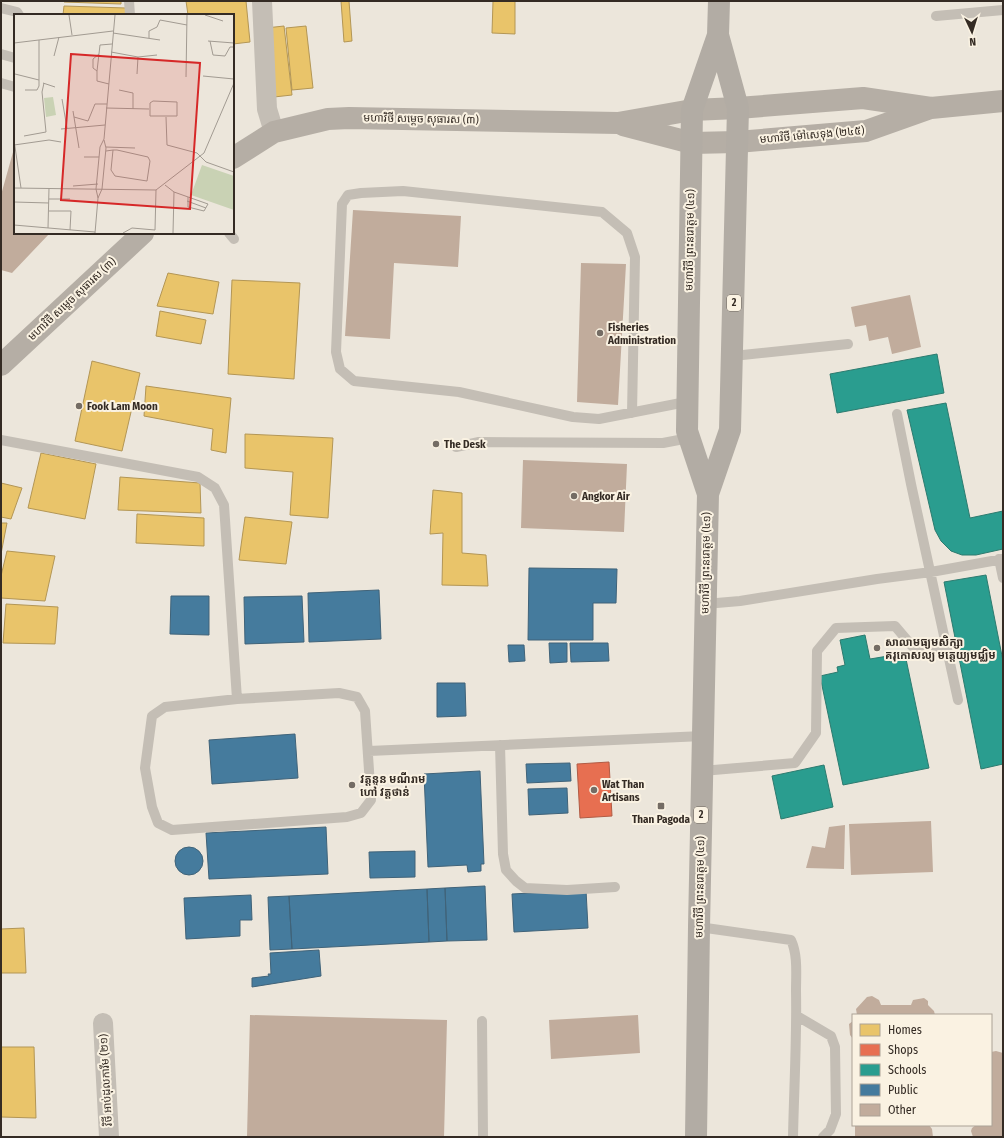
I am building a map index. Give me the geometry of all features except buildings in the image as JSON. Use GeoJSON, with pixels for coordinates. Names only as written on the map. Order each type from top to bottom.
{"type":"FeatureCollection","features":[{"type":"Feature","properties":{"kind":"main road","name":"មហាវិថី ព្រះនរោត្តម (៤១)"},"geometry":{"type":"LineString","coordinates":[[696,1137],[708,494],[730,430],[738,108],[718,34],[718,1]]}},
{"type":"Feature","properties":{"kind":"main road","name":"មហាវិថី ព្រះនរោត្តម (៤១)"},"geometry":{"type":"LineString","coordinates":[[708,494],[687,431],[686,402],[692,110],[718,34]]}},
{"type":"Feature","properties":{"kind":"main road","name":"មហាវិថី ម៉ៅសេទុង (២៤៥)"},"geometry":{"type":"LineString","coordinates":[[692,110],[738,108],[863,98],[931,108],[1003,101]]}},
{"type":"Feature","properties":{"kind":"main road","name":"មហាវិថី ម៉ៅសេទុង (២៤៥)"},"geometry":{"type":"LineString","coordinates":[[692,143],[737,142],[866,131],[931,108]]}},
{"type":"Feature","properties":{"kind":"main road","name":"មហាវិថី សម្តេច សុធារស (៣)"},"geometry":{"type":"LineString","coordinates":[[234,157],[274,132],[328,119],[349,118],[618,123],[692,110]]}},
{"type":"Feature","properties":{"kind":"main road","name":"មហាវិថី សម្តេច សុធារស (៣)"},"geometry":{"type":"LineString","coordinates":[[618,123],[692,143]]}},
{"type":"Feature","properties":{"kind":"main road","name":"មហាវិថី សម្តេច សុធារស (៣)"},"geometry":{"type":"LineString","coordinates":[[1,365],[142,234]]}},
{"type":"Feature","properties":{"kind":"street"},"geometry":{"type":"LineString","coordinates":[[262,1],[267,109],[274,132]]}},
{"type":"Feature","properties":{"kind":"street","name":"វិថី អាប់ដុលការីម (២១)"},"geometry":{"type":"LineString","coordinates":[[103,1023],[109,1137]]}},
{"type":"Feature","properties":{"kind":"lane"},"geometry":{"type":"LineString","coordinates":[[129,1],[130,14]]}},
{"type":"Feature","properties":{"kind":"lane"},"geometry":{"type":"LineString","coordinates":[[1,8],[17,12],[18,14]]}},
{"type":"Feature","properties":{"kind":"lane"},"geometry":{"type":"LineString","coordinates":[[936,16],[1003,10]]}},
{"type":"Feature","properties":{"kind":"lane"},"geometry":{"type":"LineString","coordinates":[[1,54],[14,58]]}},
{"type":"Feature","properties":{"kind":"lane"},"geometry":{"type":"LineString","coordinates":[[1,83],[14,87]]}},
{"type":"Feature","properties":{"kind":"lane"},"geometry":{"type":"LineString","coordinates":[[632,413],[635,257],[627,233],[602,212],[403,191],[348,195],[342,204],[336,352],[340,369],[354,381],[459,392],[573,417],[600,419],[632,413],[686,402]]}},
{"type":"Feature","properties":{"kind":"lane"},"geometry":{"type":"LineString","coordinates":[[733,356],[848,344]]}},
{"type":"Feature","properties":{"kind":"lane"},"geometry":{"type":"LineString","coordinates":[[897,414],[958,700]]}},
{"type":"Feature","properties":{"kind":"lane"},"geometry":{"type":"LineString","coordinates":[[456,447],[479,442],[663,443],[689,438]]}},
{"type":"Feature","properties":{"kind":"lane"},"geometry":{"type":"LineString","coordinates":[[1,440],[198,477],[215,488],[224,505],[237,699]]}},
{"type":"Feature","properties":{"kind":"lane"},"geometry":{"type":"LineString","coordinates":[[706,604],[740,601],[931,572],[1001,559],[1003,578]]}},
{"type":"Feature","properties":{"kind":"lane"},"geometry":{"type":"LineString","coordinates":[[702,771],[795,763],[816,734],[818,651],[836,628],[895,626],[912,646],[947,649]]}},
{"type":"Feature","properties":{"kind":"lane"},"geometry":{"type":"LineString","coordinates":[[339,693],[357,697],[366,711],[369,751],[371,800],[361,813],[347,818],[172,830],[158,824],[152,807],[145,768],[152,716],[165,707],[237,699],[339,693]]}},
{"type":"Feature","properties":{"kind":"lane"},"geometry":{"type":"LineString","coordinates":[[369,751],[703,736]]}},
{"type":"Feature","properties":{"kind":"lane"},"geometry":{"type":"LineString","coordinates":[[500,745],[502,854],[506,870],[525,888],[567,890],[615,887]]}},
{"type":"Feature","properties":{"kind":"lane"},"geometry":{"type":"LineString","coordinates":[[699,927],[791,940],[796,957],[797,1016],[793,1137]]}},
{"type":"Feature","properties":{"kind":"lane"},"geometry":{"type":"LineString","coordinates":[[797,1016],[831,1036],[835,1047],[836,1114],[830,1130],[823,1137]]}},
{"type":"Feature","properties":{"kind":"lane"},"geometry":{"type":"LineString","coordinates":[[482,1021],[483,1137]]}},
{"type":"Feature","properties":{"kind":"place","name":"Fisheries Administration"},"geometry":{"type":"Point","coordinates":[600,333]}},
{"type":"Feature","properties":{"kind":"place","name":"Fook Lam Moon"},"geometry":{"type":"Point","coordinates":[79,406]}},
{"type":"Feature","properties":{"kind":"place","name":"The Desk"},"geometry":{"type":"Point","coordinates":[436,444]}},
{"type":"Feature","properties":{"kind":"place","name":"Angkor Air"},"geometry":{"type":"Point","coordinates":[574,496]}},
{"type":"Feature","properties":{"kind":"place","name":"សាលាមធ្យមសិក្សា គរុកោសល្យ មត្តេយ្យមជ្ឈិម"},"geometry":{"type":"Point","coordinates":[877,648]}},
{"type":"Feature","properties":{"kind":"place","name":"វត្តនួន មណីរាម ហៅ វត្តថាន់"},"geometry":{"type":"Point","coordinates":[352,785]}},
{"type":"Feature","properties":{"kind":"place","name":"Wat Than Artisans"},"geometry":{"type":"Point","coordinates":[594,790]}},
{"type":"Feature","properties":{"kind":"place","name":"Than Pagoda"},"geometry":{"type":"Point","coordinates":[661,806]}}]}
